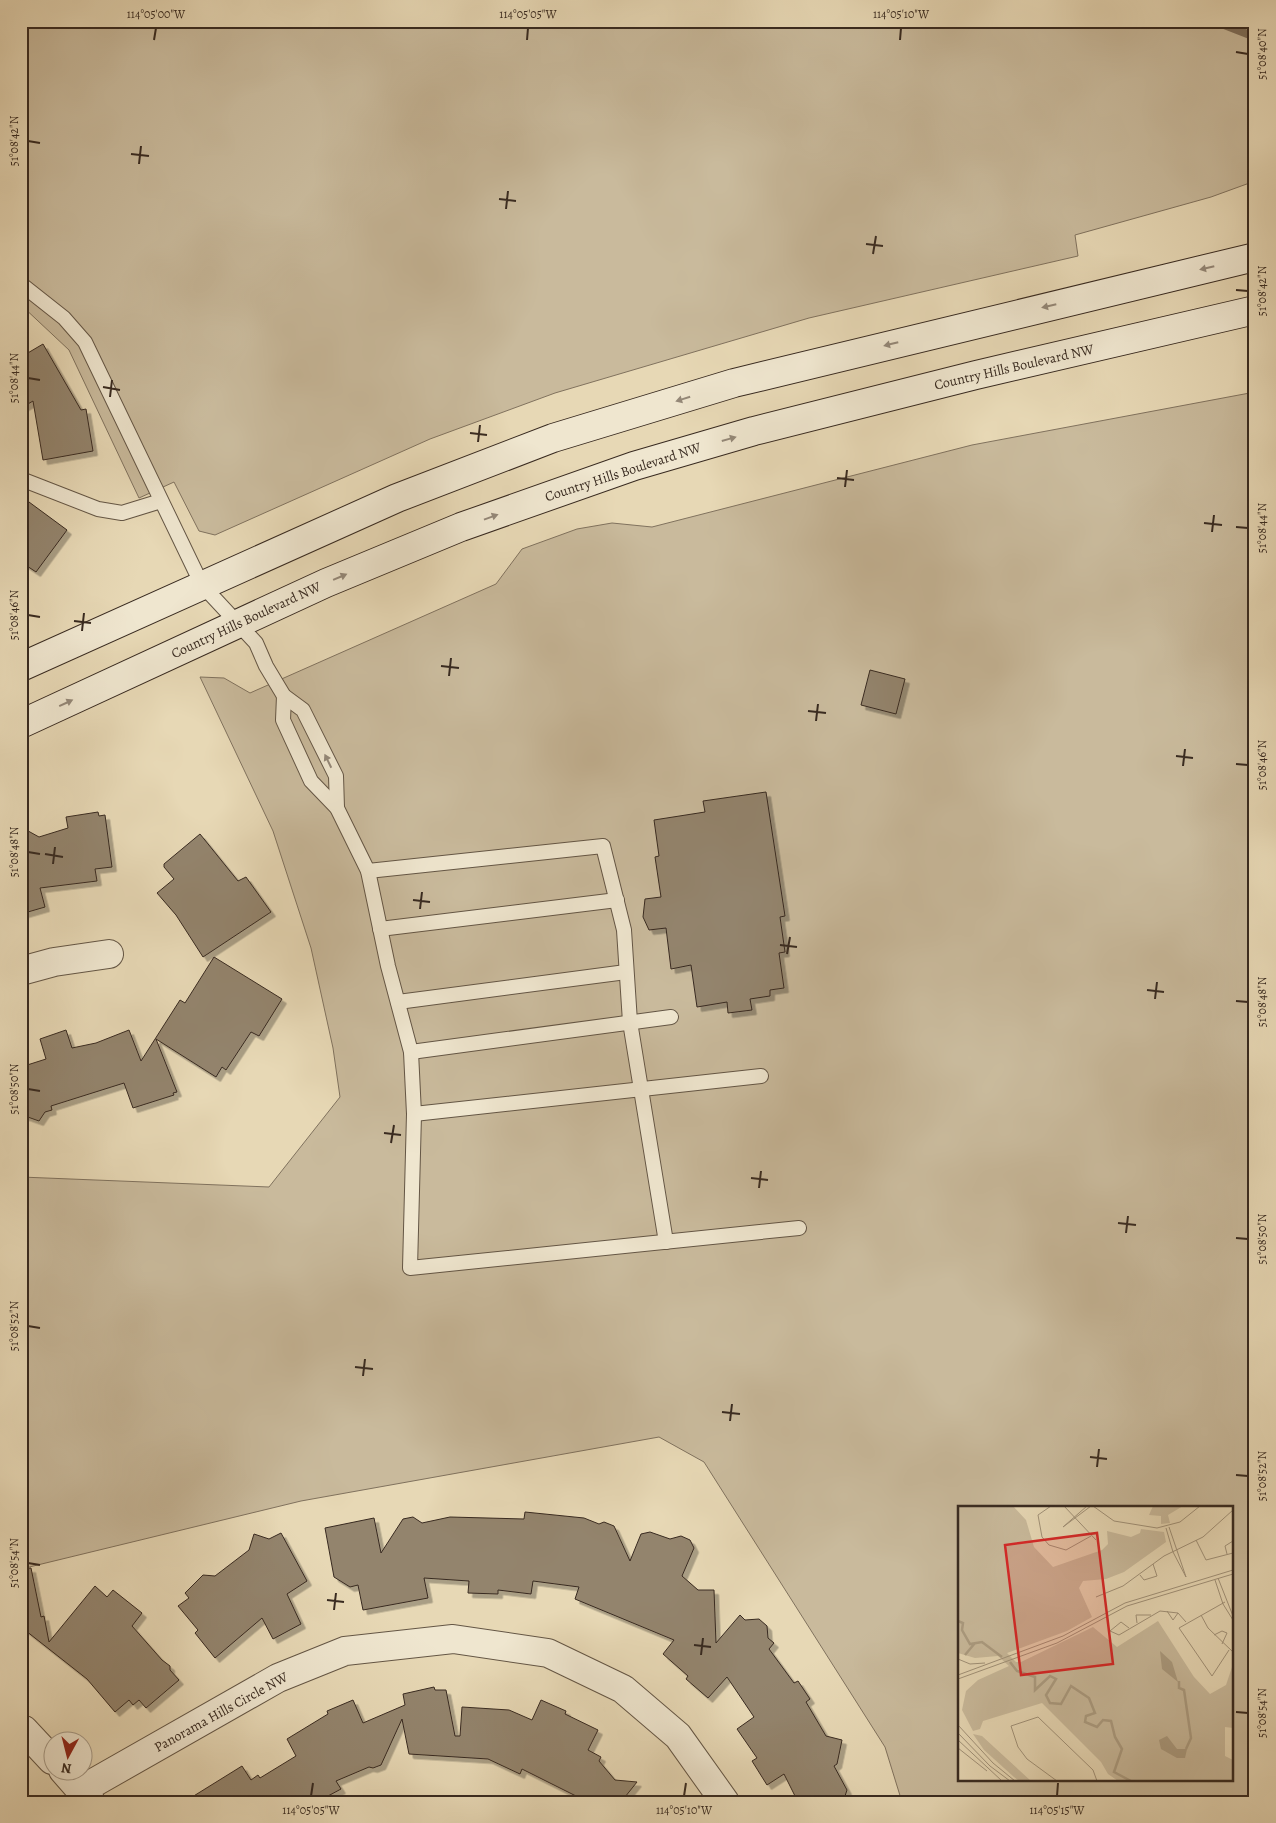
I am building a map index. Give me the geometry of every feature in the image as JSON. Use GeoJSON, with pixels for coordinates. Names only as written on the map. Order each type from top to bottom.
{"type":"FeatureCollection","features":[{"type":"Feature","properties":{"kind":"main road"},"geometry":{"type":"LineString","coordinates":[[21,667],[397,498],[553,438],[734,383],[1255,257]]}},
{"type":"Feature","properties":{"kind":"main road","name":"Country Hills Boulevard NW"},"geometry":{"type":"LineString","coordinates":[[21,724],[333,580],[461,527],[634,466],[754,431],[1255,310]]}},
{"type":"Feature","properties":{"kind":"main road"},"geometry":{"type":"LineString","coordinates":[[21,971],[54,962],[109,954]]}},
{"type":"Feature","properties":{"kind":"main road","name":"Panorama Hills Circle NW"},"geometry":{"type":"LineString","coordinates":[[71,1780],[86,1796],[278,1678],[345,1651],[453,1639],[548,1653],[623,1689],[678,1736],[725,1802]]}},
{"type":"Feature","properties":{"kind":"main road"},"geometry":{"type":"LineString","coordinates":[[24,1730],[42,1749]]}},
{"type":"Feature","properties":{"kind":"lane"},"geometry":{"type":"LineString","coordinates":[[21,284],[64,318],[84,342],[202,585],[236,624],[256,643],[266,666],[284,696],[304,710],[336,776],[337,808]]}},
{"type":"Feature","properties":{"kind":"lane"},"geometry":{"type":"LineString","coordinates":[[21,479],[98,509],[122,513],[161,501]]}},
{"type":"Feature","properties":{"kind":"lane"},"geometry":{"type":"LineString","coordinates":[[284,696],[283,720],[310,781],[337,808],[368,871],[380,930],[411,1052],[414,1114],[410,1268],[798,1228]]}},
{"type":"Feature","properties":{"kind":"lane"},"geometry":{"type":"LineString","coordinates":[[368,871],[603,846],[624,930],[630,1022],[666,1242]]}},
{"type":"Feature","properties":{"kind":"lane"},"geometry":{"type":"LineString","coordinates":[[380,930],[618,900]]}},
{"type":"Feature","properties":{"kind":"lane"},"geometry":{"type":"LineString","coordinates":[[398,1002],[626,972]]}},
{"type":"Feature","properties":{"kind":"lane"},"geometry":{"type":"LineString","coordinates":[[411,1052],[672,1017]]}},
{"type":"Feature","properties":{"kind":"lane"},"geometry":{"type":"LineString","coordinates":[[414,1114],[761,1076]]}},
{"type":"Feature","properties":{"kind":"shaded area"},"geometry":{"type":"Polygon","coordinates":[[[21,21],[1255,21],[1255,181],[1211,197],[1075,235],[1078,256],[809,318],[555,393],[430,439],[215,535],[199,531],[174,482],[139,498],[69,350],[21,305],[21,21]]]}},
{"type":"Feature","properties":{"kind":"shaded area"},"geometry":{"type":"Polygon","coordinates":[[[1255,392],[1255,1802],[902,1802],[885,1747],[704,1462],[659,1437],[301,1501],[21,1569],[21,1177],[269,1187],[340,1097],[333,1048],[311,948],[273,831],[200,677],[224,678],[250,693],[496,584],[522,549],[577,529],[612,523],[652,527],[972,445],[1255,392]]]}},
{"type":"Feature","properties":{"kind":"building"},"geometry":{"type":"Polygon","coordinates":[[[43,344],[81,410],[86,409],[93,451],[43,460],[33,401],[21,408],[21,357],[43,344]]]}},
{"type":"Feature","properties":{"kind":"building"},"geometry":{"type":"Polygon","coordinates":[[[29,502],[67,530],[36,572],[21,562],[21,513],[29,502]]]}},
{"type":"Feature","properties":{"kind":"building"},"geometry":{"type":"Polygon","coordinates":[[[870,670],[905,679],[896,714],[861,705],[870,670]]]}},
{"type":"Feature","properties":{"kind":"building"},"geometry":{"type":"Polygon","coordinates":[[[766,792],[785,916],[780,917],[785,952],[779,953],[784,988],[770,990],[770,996],[750,999],[752,1010],[728,1013],[727,1002],[697,1007],[691,965],[671,969],[666,928],[649,930],[643,917],[645,899],[661,897],[655,857],[659,856],[654,820],[705,812],[703,801],[766,792]]]}},
{"type":"Feature","properties":{"kind":"building"},"geometry":{"type":"Polygon","coordinates":[[[98,812],[99,816],[105,815],[112,867],[95,869],[97,881],[40,888],[45,907],[21,914],[21,827],[39,837],[68,828],[66,817],[98,812]]]}},
{"type":"Feature","properties":{"kind":"building"},"geometry":{"type":"Polygon","coordinates":[[[200,834],[238,881],[246,877],[271,912],[203,957],[176,915],[157,893],[174,879],[164,867],[164,864],[200,834]]]}},
{"type":"Feature","properties":{"kind":"building"},"geometry":{"type":"Polygon","coordinates":[[[214,957],[282,999],[259,1036],[251,1032],[226,1070],[222,1067],[216,1077],[156,1039],[177,1092],[173,1093],[174,1095],[133,1108],[124,1083],[51,1106],[52,1110],[45,1112],[39,1121],[25,1116],[21,1117],[21,1067],[46,1059],[40,1039],[66,1030],[72,1048],[96,1043],[129,1030],[141,1061],[180,1000],[185,1003],[214,957]]]}},
{"type":"Feature","properties":{"kind":"building"},"geometry":{"type":"Polygon","coordinates":[[[525,1512],[584,1518],[599,1524],[604,1522],[614,1526],[630,1561],[641,1534],[650,1532],[670,1539],[681,1536],[690,1540],[694,1548],[682,1576],[698,1590],[714,1590],[716,1643],[740,1615],[745,1620],[759,1619],[767,1626],[768,1638],[774,1643],[769,1649],[794,1683],[798,1681],[810,1699],[806,1702],[826,1736],[842,1740],[837,1764],[834,1766],[847,1790],[843,1802],[798,1802],[784,1774],[767,1785],[752,1761],[757,1758],[737,1729],[754,1717],[727,1677],[708,1698],[686,1679],[688,1676],[663,1654],[674,1640],[575,1599],[579,1587],[533,1581],[531,1594],[498,1590],[498,1594],[468,1593],[469,1581],[424,1578],[428,1598],[363,1610],[358,1585],[350,1587],[334,1577],[325,1528],[374,1518],[381,1553],[403,1519],[413,1517],[422,1523],[450,1517],[524,1519],[525,1512]]]}},
{"type":"Feature","properties":{"kind":"building"},"geometry":{"type":"Polygon","coordinates":[[[281,1533],[307,1581],[287,1594],[301,1624],[273,1639],[262,1618],[215,1658],[195,1633],[198,1630],[178,1606],[189,1598],[185,1593],[203,1575],[215,1576],[249,1550],[254,1534],[269,1539],[281,1533]]]}},
{"type":"Feature","properties":{"kind":"building"},"geometry":{"type":"Polygon","coordinates":[[[31,1568],[41,1617],[44,1616],[49,1642],[95,1586],[107,1597],[113,1590],[142,1613],[132,1626],[162,1660],[170,1666],[170,1670],[179,1680],[146,1708],[139,1700],[133,1705],[129,1700],[115,1712],[87,1679],[21,1627],[21,1569],[31,1568]]]}},
{"type":"Feature","properties":{"kind":"building"},"geometry":{"type":"Polygon","coordinates":[[[434,1687],[435,1690],[446,1690],[455,1736],[460,1736],[462,1707],[509,1710],[532,1720],[541,1700],[566,1711],[565,1714],[598,1730],[588,1750],[601,1757],[599,1761],[615,1780],[637,1782],[621,1802],[588,1802],[522,1769],[520,1774],[488,1759],[409,1754],[402,1719],[381,1765],[373,1768],[369,1767],[336,1781],[341,1789],[328,1796],[331,1802],[184,1802],[242,1766],[251,1780],[258,1775],[260,1778],[296,1756],[287,1739],[328,1714],[327,1711],[353,1700],[363,1723],[405,1705],[403,1694],[434,1687]]]}},
{"type":"Feature","properties":{"kind":"waterway"},"geometry":{"type":"LineString","coordinates":[[1214,21],[1255,37]]}}]}
